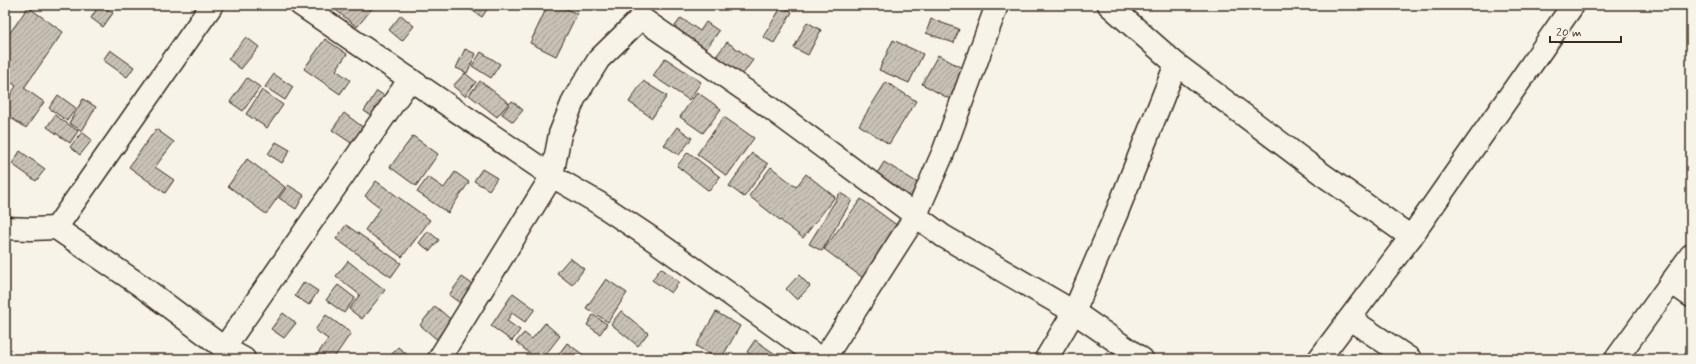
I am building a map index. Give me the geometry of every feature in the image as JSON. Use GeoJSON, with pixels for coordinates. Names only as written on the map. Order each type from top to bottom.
{"type":"FeatureCollection","features":[{"type":"Feature","properties":{"kind":"street"},"geometry":{"type":"LineString","coordinates":[[56,228],[212,5]]}},
{"type":"Feature","properties":{"kind":"street"},"geometry":{"type":"LineString","coordinates":[[301,5],[552,176],[596,202],[645,234],[821,359]]}},
{"type":"Feature","properties":{"kind":"street"},"geometry":{"type":"LineString","coordinates":[[824,359],[915,217],[943,153],[997,5]]}},
{"type":"Feature","properties":{"kind":"street"},"geometry":{"type":"LineString","coordinates":[[1109,5],[1176,64],[1322,174],[1411,237]]}},
{"type":"Feature","properties":{"kind":"street"},"geometry":{"type":"LineString","coordinates":[[1319,359],[1411,237],[1573,5]]}},
{"type":"Feature","properties":{"kind":"street"},"geometry":{"type":"LineString","coordinates":[[439,359],[552,176],[560,134],[574,99],[599,59],[647,11],[762,102],[915,217],[943,236],[1074,312],[1142,359]]}},
{"type":"Feature","properties":{"kind":"street"},"geometry":{"type":"LineString","coordinates":[[1046,359],[1074,312],[1117,212],[1176,64]]}},
{"type":"Feature","properties":{"kind":"street"},"geometry":{"type":"LineString","coordinates":[[224,348],[410,79]]}},
{"type":"Feature","properties":{"kind":"street"},"geometry":{"type":"LineString","coordinates":[[5,228],[56,228],[140,285],[224,348],[244,359]]}},
{"type":"Feature","properties":{"kind":"street"},"geometry":{"type":"LineString","coordinates":[[1616,359],[1691,255]]}},
{"type":"Feature","properties":{"kind":"street"},"geometry":{"type":"LineString","coordinates":[[1671,282],[1691,296]]}},
{"type":"Feature","properties":{"kind":"street"},"geometry":{"type":"LineString","coordinates":[[1350,319],[1410,359]]}},
{"type":"Feature","properties":{"kind":"building"},"geometry":{"type":"Polygon","coordinates":[[[99,5],[113,13],[103,27],[91,18],[99,5]]]}},
{"type":"Feature","properties":{"kind":"building"},"geometry":{"type":"Polygon","coordinates":[[[336,5],[375,5],[357,27],[333,8],[336,5]]]}},
{"type":"Feature","properties":{"kind":"building"},"geometry":{"type":"Polygon","coordinates":[[[464,5],[490,5],[482,17],[464,5]]]}},
{"type":"Feature","properties":{"kind":"building"},"geometry":{"type":"Polygon","coordinates":[[[548,5],[559,5],[577,14],[556,56],[530,43],[548,5]]]}},
{"type":"Feature","properties":{"kind":"building"},"geometry":{"type":"Polygon","coordinates":[[[782,6],[792,12],[774,43],[763,37],[782,6]]]}},
{"type":"Feature","properties":{"kind":"building"},"geometry":{"type":"Polygon","coordinates":[[[28,7],[63,32],[24,88],[44,102],[26,128],[5,114],[5,103],[16,86],[5,78],[5,40],[28,7]]]}},
{"type":"Feature","properties":{"kind":"building"},"geometry":{"type":"Polygon","coordinates":[[[401,15],[414,26],[402,41],[389,30],[401,15]]]}},
{"type":"Feature","properties":{"kind":"building"},"geometry":{"type":"Polygon","coordinates":[[[681,18],[700,31],[706,22],[719,31],[704,52],[672,30],[681,18]]]}},
{"type":"Feature","properties":{"kind":"building"},"geometry":{"type":"Polygon","coordinates":[[[931,19],[959,29],[954,43],[926,33],[931,19]]]}},
{"type":"Feature","properties":{"kind":"building"},"geometry":{"type":"Polygon","coordinates":[[[807,22],[821,30],[808,55],[794,48],[807,22]]]}},
{"type":"Feature","properties":{"kind":"building"},"geometry":{"type":"Polygon","coordinates":[[[246,37],[259,47],[241,69],[228,59],[246,37]]]}},
{"type":"Feature","properties":{"kind":"building"},"geometry":{"type":"Polygon","coordinates":[[[325,39],[347,54],[336,70],[350,80],[340,94],[304,69],[325,39]]]}},
{"type":"Feature","properties":{"kind":"building"},"geometry":{"type":"Polygon","coordinates":[[[893,40],[923,54],[909,83],[879,70],[893,40]]]}},
{"type":"Feature","properties":{"kind":"building"},"geometry":{"type":"Polygon","coordinates":[[[727,42],[753,60],[740,78],[714,59],[727,42]]]}},
{"type":"Feature","properties":{"kind":"building"},"geometry":{"type":"Polygon","coordinates":[[[465,49],[476,54],[467,73],[456,68],[465,49]]]}},
{"type":"Feature","properties":{"kind":"building"},"geometry":{"type":"Polygon","coordinates":[[[110,50],[134,67],[127,77],[103,60],[110,50]]]}},
{"type":"Feature","properties":{"kind":"building"},"geometry":{"type":"Polygon","coordinates":[[[481,52],[500,64],[491,78],[472,66],[481,52]]]}},
{"type":"Feature","properties":{"kind":"building"},"geometry":{"type":"Polygon","coordinates":[[[938,55],[973,74],[957,103],[922,84],[938,55]]]}},
{"type":"Feature","properties":{"kind":"building"},"geometry":{"type":"Polygon","coordinates":[[[665,58],[701,82],[689,100],[653,76],[665,58]]]}},
{"type":"Feature","properties":{"kind":"building"},"geometry":{"type":"Polygon","coordinates":[[[465,73],[476,82],[465,96],[453,86],[465,73]]]}},
{"type":"Feature","properties":{"kind":"building"},"geometry":{"type":"Polygon","coordinates":[[[274,74],[293,87],[285,100],[265,87],[274,74]]]}},
{"type":"Feature","properties":{"kind":"building"},"geometry":{"type":"Polygon","coordinates":[[[247,78],[260,87],[243,111],[230,102],[247,78]]]}},
{"type":"Feature","properties":{"kind":"building"},"geometry":{"type":"Polygon","coordinates":[[[480,81],[509,103],[497,117],[469,95],[480,81]]]}},
{"type":"Feature","properties":{"kind":"building"},"geometry":{"type":"Polygon","coordinates":[[[643,81],[667,96],[652,118],[629,102],[643,81]]]}},
{"type":"Feature","properties":{"kind":"building"},"geometry":{"type":"Polygon","coordinates":[[[886,82],[916,101],[889,144],[859,125],[886,82]]]}},
{"type":"Feature","properties":{"kind":"building"},"geometry":{"type":"Polygon","coordinates":[[[262,90],[283,105],[267,128],[246,114],[262,90]]]}},
{"type":"Feature","properties":{"kind":"building"},"geometry":{"type":"Polygon","coordinates":[[[377,91],[389,99],[377,119],[364,111],[377,91]]]}},
{"type":"Feature","properties":{"kind":"building"},"geometry":{"type":"Polygon","coordinates":[[[697,92],[721,109],[703,133],[680,117],[697,92]]]}},
{"type":"Feature","properties":{"kind":"building"},"geometry":{"type":"Polygon","coordinates":[[[58,95],[76,108],[67,121],[49,108],[58,95]]]}},
{"type":"Feature","properties":{"kind":"building"},"geometry":{"type":"Polygon","coordinates":[[[83,99],[96,107],[82,131],[69,123],[83,99]]]}},
{"type":"Feature","properties":{"kind":"building"},"geometry":{"type":"Polygon","coordinates":[[[512,101],[523,110],[513,122],[502,114],[512,101]]]}},
{"type":"Feature","properties":{"kind":"building"},"geometry":{"type":"Polygon","coordinates":[[[344,113],[368,131],[357,147],[332,130],[344,113]]]}},
{"type":"Feature","properties":{"kind":"building"},"geometry":{"type":"Polygon","coordinates":[[[55,115],[78,131],[70,143],[47,127],[55,115]]]}},
{"type":"Feature","properties":{"kind":"building"},"geometry":{"type":"Polygon","coordinates":[[[724,117],[754,138],[727,176],[697,154],[724,117]]]}},
{"type":"Feature","properties":{"kind":"building"},"geometry":{"type":"Polygon","coordinates":[[[677,127],[692,138],[679,155],[664,145],[677,127]]]}},
{"type":"Feature","properties":{"kind":"building"},"geometry":{"type":"Polygon","coordinates":[[[156,129],[174,142],[155,167],[174,180],[165,193],[129,167],[156,129]]]}},
{"type":"Feature","properties":{"kind":"building"},"geometry":{"type":"Polygon","coordinates":[[[82,132],[92,140],[80,155],[70,147],[82,132]]]}},
{"type":"Feature","properties":{"kind":"building"},"geometry":{"type":"Polygon","coordinates":[[[413,136],[438,154],[416,186],[390,167],[413,136]]]}},
{"type":"Feature","properties":{"kind":"building"},"geometry":{"type":"Polygon","coordinates":[[[276,142],[290,150],[282,163],[268,154],[276,142]]]}},
{"type":"Feature","properties":{"kind":"building"},"geometry":{"type":"Polygon","coordinates":[[[20,151],[45,169],[36,181],[12,164],[20,151]]]}},
{"type":"Feature","properties":{"kind":"building"},"geometry":{"type":"Polygon","coordinates":[[[688,152],[720,177],[709,191],[677,166],[688,152]]]}},
{"type":"Feature","properties":{"kind":"building"},"geometry":{"type":"Polygon","coordinates":[[[752,153],[768,164],[744,197],[729,186],[752,153]]]}},
{"type":"Feature","properties":{"kind":"building"},"geometry":{"type":"Polygon","coordinates":[[[247,159],[285,187],[266,214],[228,186],[247,159]]]}},
{"type":"Feature","properties":{"kind":"building"},"geometry":{"type":"Polygon","coordinates":[[[884,162],[931,191],[922,207],[874,178],[884,162]]]}},
{"type":"Feature","properties":{"kind":"building"},"geometry":{"type":"Polygon","coordinates":[[[771,167],[796,187],[806,174],[835,197],[803,238],[749,196],[771,167]]]}},
{"type":"Feature","properties":{"kind":"building"},"geometry":{"type":"Polygon","coordinates":[[[482,169],[497,178],[489,190],[474,181],[482,169]]]}},
{"type":"Feature","properties":{"kind":"building"},"geometry":{"type":"Polygon","coordinates":[[[455,172],[469,182],[448,213],[417,192],[428,177],[444,188],[455,172]]]}},
{"type":"Feature","properties":{"kind":"building"},"geometry":{"type":"Polygon","coordinates":[[[376,181],[430,220],[402,257],[365,230],[381,208],[365,196],[376,181]]]}},
{"type":"Feature","properties":{"kind":"building"},"geometry":{"type":"Polygon","coordinates":[[[288,185],[304,195],[296,209],[279,198],[288,185]]]}},
{"type":"Feature","properties":{"kind":"building"},"geometry":{"type":"Polygon","coordinates":[[[840,193],[852,200],[822,251],[809,244],[840,193]]]}},
{"type":"Feature","properties":{"kind":"building"},"geometry":{"type":"Polygon","coordinates":[[[861,199],[909,234],[867,281],[824,249],[861,199]]]}},
{"type":"Feature","properties":{"kind":"building"},"geometry":{"type":"Polygon","coordinates":[[[346,225],[401,263],[391,277],[336,239],[346,225]]]}},
{"type":"Feature","properties":{"kind":"building"},"geometry":{"type":"Polygon","coordinates":[[[428,231],[439,240],[430,251],[419,243],[428,231]]]}},
{"type":"Feature","properties":{"kind":"building"},"geometry":{"type":"Polygon","coordinates":[[[570,258],[584,269],[572,285],[557,273],[570,258]]]}},
{"type":"Feature","properties":{"kind":"building"},"geometry":{"type":"Polygon","coordinates":[[[348,261],[385,290],[362,319],[349,309],[360,295],[336,276],[348,261]]]}},
{"type":"Feature","properties":{"kind":"building"},"geometry":{"type":"Polygon","coordinates":[[[661,268],[679,282],[671,293],[652,280],[661,268]]]}},
{"type":"Feature","properties":{"kind":"building"},"geometry":{"type":"Polygon","coordinates":[[[799,275],[810,286],[797,300],[786,289],[799,275]]]}},
{"type":"Feature","properties":{"kind":"building"},"geometry":{"type":"Polygon","coordinates":[[[462,277],[481,290],[468,309],[449,295],[462,277]]]}},
{"type":"Feature","properties":{"kind":"building"},"geometry":{"type":"Polygon","coordinates":[[[606,279],[627,293],[608,322],[586,308],[606,279]]]}},
{"type":"Feature","properties":{"kind":"building"},"geometry":{"type":"Polygon","coordinates":[[[304,282],[318,291],[309,305],[295,296],[304,282]]]}},
{"type":"Feature","properties":{"kind":"building"},"geometry":{"type":"Polygon","coordinates":[[[338,285],[355,298],[344,313],[326,300],[338,285]]]}},
{"type":"Feature","properties":{"kind":"building"},"geometry":{"type":"Polygon","coordinates":[[[513,293],[535,309],[525,322],[512,313],[507,321],[520,330],[512,341],[491,326],[513,293]]]}},
{"type":"Feature","properties":{"kind":"building"},"geometry":{"type":"Polygon","coordinates":[[[435,306],[455,323],[440,342],[420,325],[435,306]]]}},
{"type":"Feature","properties":{"kind":"building"},"geometry":{"type":"Polygon","coordinates":[[[621,311],[648,333],[638,346],[611,324],[621,311]]]}},
{"type":"Feature","properties":{"kind":"building"},"geometry":{"type":"Polygon","coordinates":[[[716,312],[740,326],[721,359],[718,359],[696,346],[716,312]]]}},
{"type":"Feature","properties":{"kind":"building"},"geometry":{"type":"Polygon","coordinates":[[[283,313],[296,323],[284,338],[271,329],[283,313]]]}},
{"type":"Feature","properties":{"kind":"building"},"geometry":{"type":"Polygon","coordinates":[[[326,315],[351,333],[333,359],[314,359],[328,339],[315,330],[326,315]]]}},
{"type":"Feature","properties":{"kind":"building"},"geometry":{"type":"Polygon","coordinates":[[[593,315],[607,324],[600,334],[587,325],[593,315]]]}},
{"type":"Feature","properties":{"kind":"building"},"geometry":{"type":"Polygon","coordinates":[[[545,323],[560,336],[542,359],[536,359],[516,342],[524,333],[532,339],[545,323]]]}},
{"type":"Feature","properties":{"kind":"building"},"geometry":{"type":"Polygon","coordinates":[[[755,340],[778,356],[776,359],[756,359],[747,352],[755,340]]]}},
{"type":"Feature","properties":{"kind":"building"},"geometry":{"type":"Polygon","coordinates":[[[567,343],[589,359],[555,359],[567,343]]]}},
{"type":"Feature","properties":{"kind":"building"},"geometry":{"type":"Polygon","coordinates":[[[398,347],[411,358],[388,359],[398,347]]]}},
{"type":"Feature","properties":{"kind":"building"},"geometry":{"type":"Polygon","coordinates":[[[685,354],[692,359],[681,359],[685,354]]]}}]}
